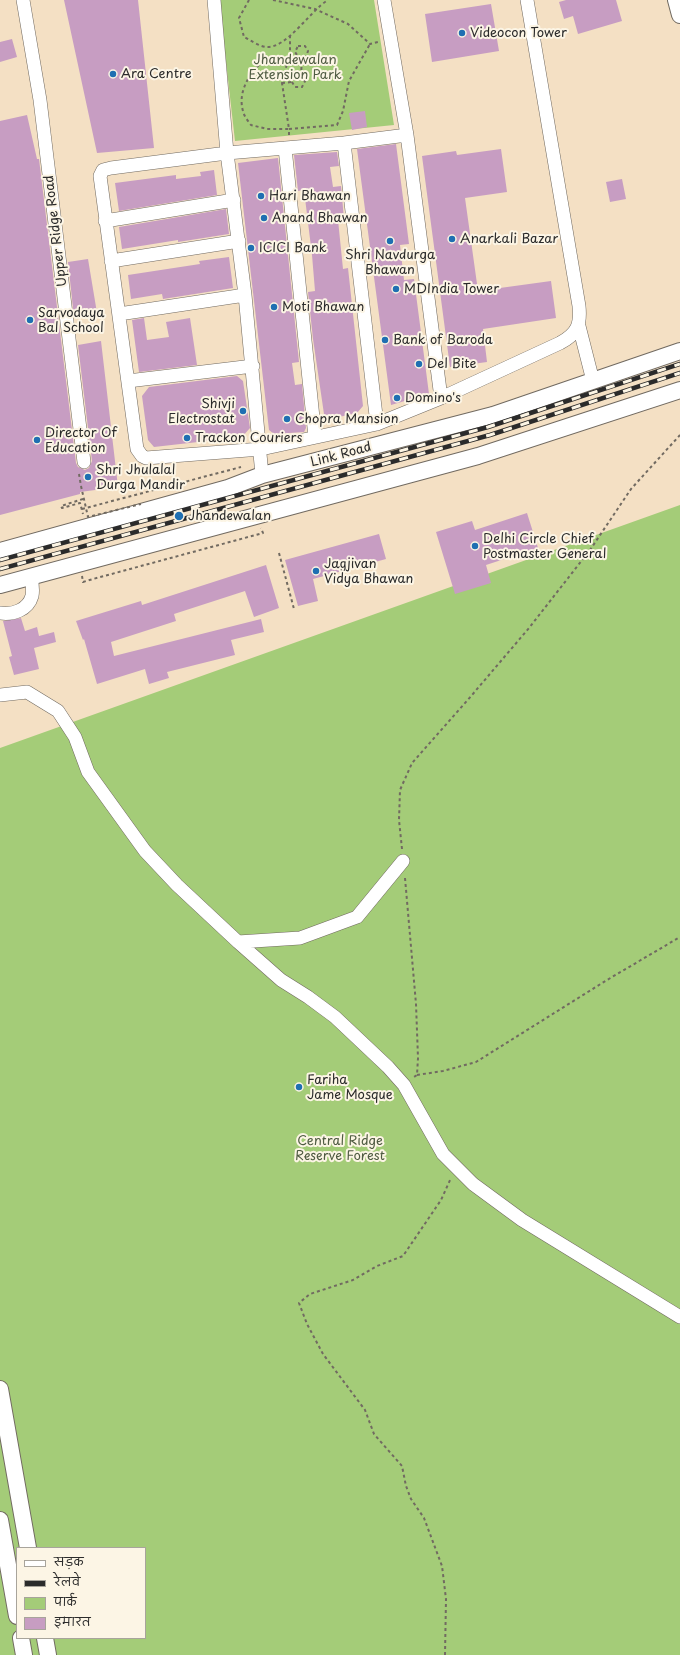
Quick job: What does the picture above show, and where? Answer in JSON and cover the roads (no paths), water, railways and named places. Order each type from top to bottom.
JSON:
[{"type":"main road","points":[[676,0],[680,15]]},
{"type":"main road","name":"Link Road","points":[[0,551],[228,488],[262,476],[493,416],[680,351]]},
{"type":"main road","points":[[0,585],[478,456],[680,390]]},
{"type":"main road","points":[[0,1389],[28,1547]]},
{"type":"main road","points":[[0,1520],[16,1610]]},
{"type":"main road","points":[[21,1639],[24,1655]]},
{"type":"main road","points":[[44,1639],[48,1655]]},
{"type":"street","name":"Upper Ridge Road","points":[[23,0],[40,100],[84,462]]},
{"type":"street","points":[[214,0],[227,153],[234,200],[253,366],[261,449],[262,476]]},
{"type":"street","points":[[384,0],[407,135],[441,398]]},
{"type":"street","points":[[527,0],[579,306],[579,326],[593,381]]},
{"type":"street","points":[[407,135],[344,143],[287,143],[103,170],[100,176],[105,221],[137,449],[142,456],[146,458],[261,449],[377,424],[441,398],[560,343],[570,338],[579,326]]},
{"type":"street","points":[[287,143],[314,437]]},
{"type":"street","points":[[344,143],[377,424]]},
{"type":"street","points":[[105,221],[234,200]]},
{"type":"street","points":[[111,261],[239,241]]},
{"type":"street","points":[[119,314],[245,295]]},
{"type":"street","points":[[128,381],[253,366]]},
{"type":"street","points":[[0,613],[13,613],[22,610],[28,604],[32,596],[31,576]]},
{"type":"street","points":[[0,694],[27,692],[58,711],[75,737],[88,772],[128,830],[177,885],[238,942],[281,980],[308,997],[335,1017],[363,1041],[404,1086],[443,1154],[473,1184],[522,1220],[680,1318]]},
{"type":"street","points":[[238,942],[300,938],[357,917],[403,861]]},
{"type":"railway","points":[[0,560],[488,427],[680,364]]},
{"type":"railway","points":[[0,569],[490,435],[680,373]]},
{"type":"place","name":"Videocon Tower","points":[[462,33]]},
{"type":"place","name":"Ara Centre","points":[[113,74]]},
{"type":"place","name":"Hari Bhawan","points":[[261,196]]},
{"type":"place","name":"Anand Bhawan","points":[[264,218]]},
{"type":"place","name":"Anarkali Bazar","points":[[452,239]]},
{"type":"place","name":"Shri Navdurga Bhawan","points":[[390,241]]},
{"type":"place","name":"ICICI Bank","points":[[251,248]]},
{"type":"place","name":"MDIndia Tower","points":[[396,289]]},
{"type":"place","name":"Moti Bhawan","points":[[274,307]]},
{"type":"place","name":"Sarvodaya Bal School","points":[[30,320]]},
{"type":"place","name":"Bank of Baroda","points":[[385,340]]},
{"type":"place","name":"Del Bite","points":[[419,364]]},
{"type":"place","name":"Domino's","points":[[397,398]]},
{"type":"place","name":"Shivji Electrostat","points":[[243,411]]},
{"type":"place","name":"Chopra Mansion","points":[[287,419]]},
{"type":"place","name":"Trackon Couriers","points":[[187,438]]},
{"type":"place","name":"Director Of Education","points":[[37,440]]},
{"type":"place","name":"Shri Jhulalal Durga Mandir","points":[[88,477]]},
{"type":"place","name":"Jhandewalan","points":[[179,516]]},
{"type":"place","name":"Delhi Circle Chief Postmaster General","points":[[475,546]]},
{"type":"place","name":"Jagjivan Vidya Bhawan","points":[[316,571]]},
{"type":"place","name":"Fariha Jame Mosque","points":[[299,1087]]},
{"type":"park label","name":"Jhandewalan Extension Park","points":[[295,68]]},
{"type":"park label","name":"Central Ridge Reserve Forest","points":[[340,1148]]}]
